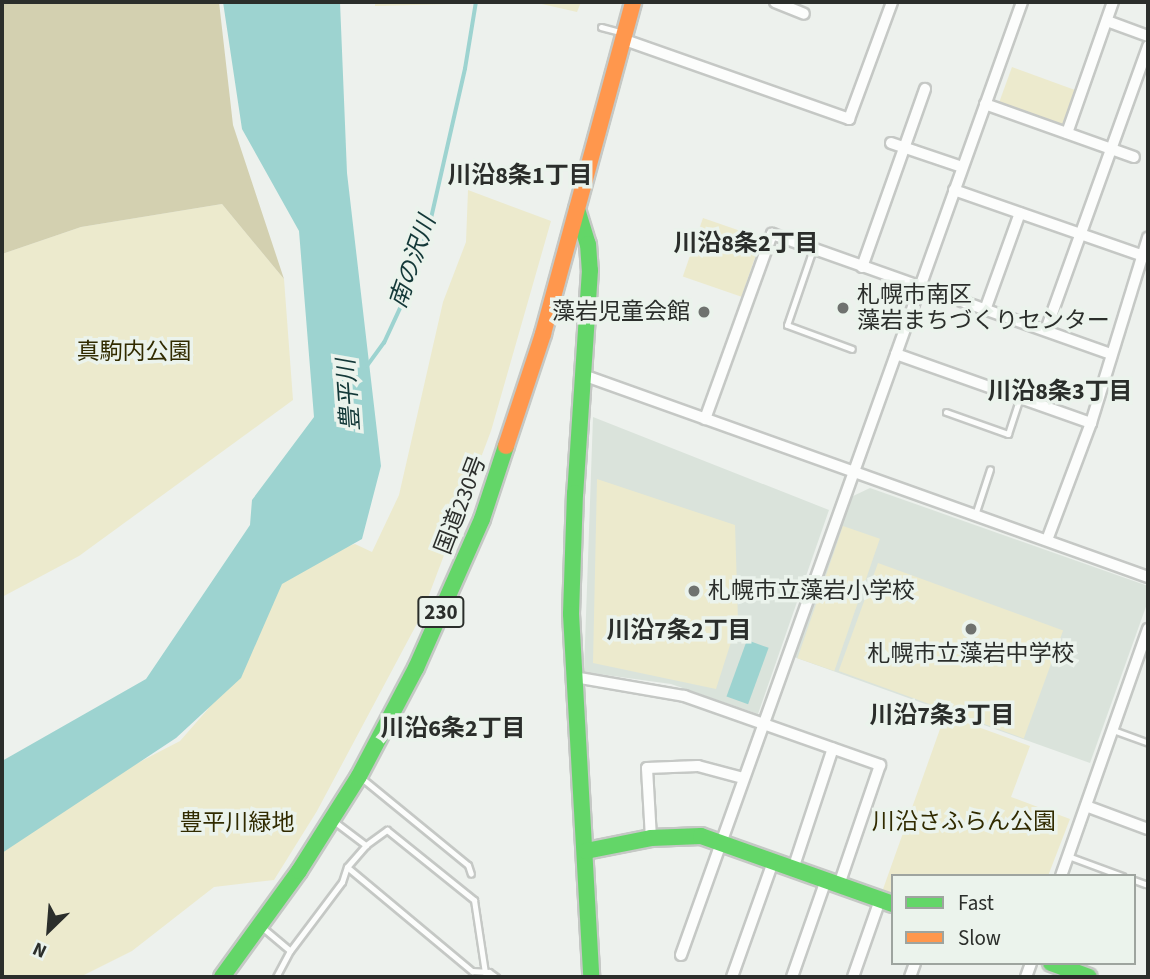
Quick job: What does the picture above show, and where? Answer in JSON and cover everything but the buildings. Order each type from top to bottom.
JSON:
[{"type":"main road","name":"国道230号","points":[[222,977],[260,927],[359,776],[416,668],[482,519],[515,425],[633,2]]},
{"type":"main road","points":[[577,206],[588,244],[590,270],[575,493],[571,614],[591,977]]},
{"type":"main road","points":[[586,851],[651,838],[701,835],[886,902]]},
{"type":"main road","points":[[1056,965],[1089,977]]},
{"type":"street","points":[[775,2],[804,14]]},
{"type":"street","points":[[623,36],[849,119],[892,2]]},
{"type":"street","points":[[681,955],[1022,2]]},
{"type":"street","points":[[1067,133],[1114,2]]},
{"type":"street","points":[[1107,21],[1148,36]]},
{"type":"street","points":[[1046,330],[1148,46]]},
{"type":"street","points":[[862,267],[925,89]]},
{"type":"street","points":[[985,104],[1134,157]]},
{"type":"street","points":[[891,143],[962,167]]},
{"type":"street","points":[[954,190],[1145,257]]},
{"type":"street","points":[[985,310],[1020,213]]},
{"type":"street","points":[[705,419],[772,234],[1111,354]]},
{"type":"street","points":[[1047,540],[1091,423],[1111,354],[1145,257],[1148,238]]},
{"type":"street","points":[[895,354],[1091,423]]},
{"type":"street","points":[[583,375],[1148,576]]},
{"type":"street","points":[[1062,874],[1148,629]]},
{"type":"street","points":[[574,677],[684,696],[880,765],[792,977]]},
{"type":"street","points":[[793,869],[833,748]]},
{"type":"street","points":[[651,838],[647,768],[698,766],[743,778]]},
{"type":"street","points":[[1086,806],[1148,829]]},
{"type":"street","points":[[732,977],[773,862]]},
{"type":"street","points":[[852,977],[886,902]]},
{"type":"lane","points":[[601,27],[623,36]]},
{"type":"lane","points":[[813,249],[787,325],[852,349]]},
{"type":"lane","points":[[946,412],[1008,434],[1020,398]]},
{"type":"lane","points":[[975,515],[990,470]]},
{"type":"lane","points":[[1113,730],[1148,743]]},
{"type":"lane","points":[[359,776],[468,865],[471,874]]},
{"type":"lane","points":[[332,820],[366,845]]},
{"type":"lane","points":[[276,977],[290,951],[342,882],[347,866],[366,845],[387,830],[474,900],[487,972]]},
{"type":"lane","points":[[1068,856],[1117,874]]},
{"type":"lane","points":[[347,866],[472,971],[487,972],[496,977]]},
{"type":"lane","points":[[1136,881],[1145,884]]},
{"type":"lane","points":[[260,927],[290,951]]},
{"type":"shaded area","points":[[2,2],[219,2],[233,125],[284,279],[222,204],[81,227],[2,254]]},
{"type":"shaded area","name":"札幌市立藻岩小学校","points":[[593,417],[829,510],[758,714],[671,684],[584,672]]},
{"type":"shaded area","name":"札幌市立藻岩中学校","points":[[870,488],[1148,586],[1148,601],[1090,763],[794,657],[851,497]]},
{"type":"green space","points":[[375,2],[533,2],[375,6]]},
{"type":"green space","points":[[533,2],[581,2],[577,12]]},
{"type":"green space","points":[[1012,67],[1075,90],[1062,126],[999,103]]},
{"type":"green space","name":"豊平川緑地","points":[[468,190],[551,221],[491,431],[421,616],[317,811],[274,880],[214,887],[132,951],[80,977],[2,977],[2,850],[103,781],[180,741],[208,709],[273,584],[320,554],[355,544],[372,552],[399,495],[443,302],[466,242]]},
{"type":"green space","name":"真駒内公園","points":[[222,204],[284,279],[293,400],[79,556],[2,597],[2,254],[81,227]]},
{"type":"green space","points":[[703,218],[762,238],[741,297],[683,277]]},
{"type":"green space","points":[[597,479],[735,525],[738,620],[716,689],[593,663]]},
{"type":"green space","points":[[843,526],[880,539],[834,671],[797,658]]},
{"type":"green space","points":[[878,563],[1063,630],[1024,738],[839,671]]},
{"type":"green space","name":"川沿さふらん公園","points":[[945,715],[1030,746],[1011,797],[1070,819],[1049,874],[891,874],[891,894],[882,892]]},
{"type":"water","name":"豊平川","points":[[223,2],[340,2],[347,173],[381,466],[362,539],[282,584],[241,678],[176,738],[2,853],[2,761],[146,679],[250,525],[252,500],[314,417],[299,231],[242,129]]},
{"type":"water","points":[[747,640],[769,648],[748,704],[726,696]]},
{"type":"waterway","name":"南の沢川","points":[[367,366],[384,343],[402,304],[430,223],[465,69],[476,2]]},
{"type":"traffic: fast","points":[[577,209],[588,244],[590,270],[575,493],[571,614],[591,977]]},
{"type":"traffic: fast","points":[[222,977],[299,871],[359,776],[416,668],[482,519],[506,446]]},
{"type":"traffic: fast","points":[[586,851],[651,838],[701,836],[891,903]]},
{"type":"traffic: fast","points":[[1056,965],[1089,977]]},
{"type":"traffic: slow","points":[[506,446],[543,334],[633,2]]},
{"type":"place","name":"札幌市南区 藻岩まちづくりセンター","points":[[843,308]]},
{"type":"place","name":"藻岩児童会館","points":[[704,312]]},
{"type":"place","name":"札幌市立藻岩小学校","points":[[694,591]]},
{"type":"place","name":"札幌市立藻岩中学校","points":[[971,629]]},
{"type":"district","name":"川沿8条1丁目","points":[[520,176]]},
{"type":"district","name":"川沿8条2丁目","points":[[746,244]]},
{"type":"district","name":"川沿8条3丁目","points":[[1060,392]]},
{"type":"district","name":"川沿7条2丁目","points":[[679,631]]},
{"type":"district","name":"川沿7条3丁目","points":[[942,716]]},
{"type":"district","name":"川沿6条2丁目","points":[[453,729]]}]
